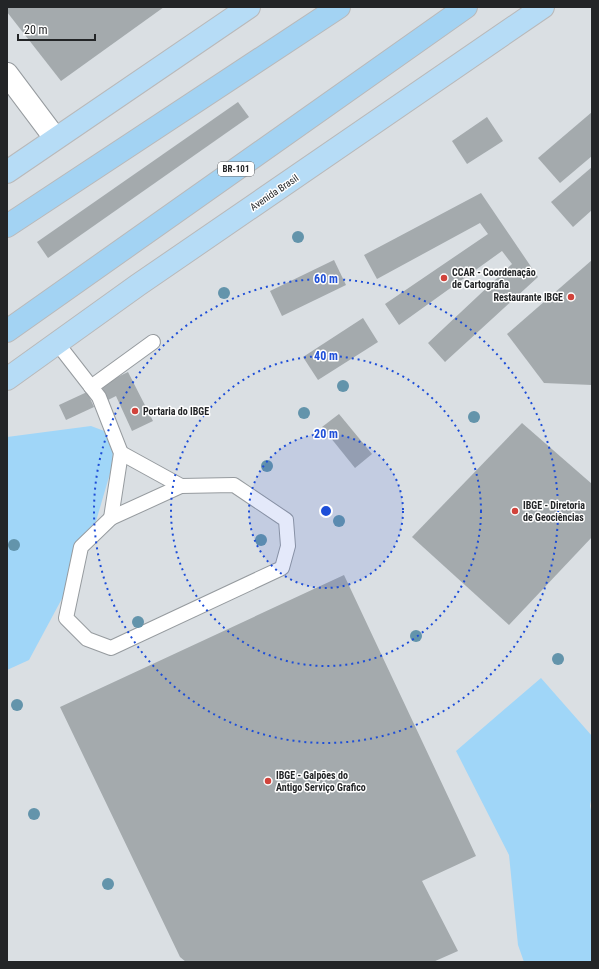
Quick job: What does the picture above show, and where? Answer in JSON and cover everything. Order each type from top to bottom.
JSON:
[{"type":"highway","points":[[7,172],[249,7]]},
{"type":"highway","points":[[7,226],[339,7]]},
{"type":"highway","name":"BR-101","points":[[7,331],[466,7]]},
{"type":"highway","name":"Avenida Brasil","points":[[7,379],[138,285],[543,7]]},
{"type":"street","points":[[7,74],[55,138]]},
{"type":"lane","points":[[91,387],[153,342]]},
{"type":"lane","points":[[57,343],[99,397],[121,453],[110,518]]},
{"type":"lane","points":[[121,453],[181,486]]},
{"type":"lane","points":[[234,485],[286,520],[288,546],[282,568],[111,648],[87,638],[66,618],[81,547],[110,518],[181,486],[234,485]]},
{"type":"shaded area","points":[[91,426],[115,435],[111,470],[87,552],[29,660],[7,670],[7,437]]},
{"type":"shaded area","points":[[541,678],[592,736],[592,795],[590,806],[592,814],[592,962],[524,962],[518,945],[509,855],[456,751]]},
{"type":"building","points":[[7,7],[164,7],[61,81],[7,12]]},
{"type":"building","points":[[238,102],[249,117],[48,258],[37,242]]},
{"type":"building","points":[[592,112],[592,156],[560,183],[538,158]]},
{"type":"building","points":[[487,117],[503,141],[467,164],[452,141]]},
{"type":"building","points":[[592,167],[592,210],[573,227],[551,202]]},
{"type":"building","name":"CCAR - Coordenação de Cartografia","points":[[481,193],[538,277],[445,362],[428,343],[512,264],[502,251],[399,325],[385,304],[488,234],[480,223],[377,279],[364,255]]},
{"type":"building","points":[[334,260],[346,285],[282,316],[270,291]]},
{"type":"building","name":"Restaurante IBGE","points":[[592,260],[592,385],[544,383],[507,334]]},
{"type":"building","points":[[363,318],[378,342],[318,380],[303,357]]},
{"type":"building","name":"Portaria do IBGE","points":[[128,372],[153,421],[132,431],[116,396],[108,400],[101,385]]},
{"type":"building","points":[[87,392],[94,407],[66,420],[59,405]]},
{"type":"building","points":[[339,414],[372,454],[355,468],[322,427]]},
{"type":"building","name":"IBGE - Diretoria de Geociências","points":[[522,423],[592,484],[592,537],[509,625],[412,537]]},
{"type":"building","name":"IBGE - Galpões do Antigo Serviço Grafico","points":[[344,575],[476,856],[422,881],[458,951],[433,962],[186,962],[180,957],[60,707]]},
{"type":"place","name":"CCAR - Coordenação de Cartografia","points":[[444,278]]},
{"type":"place","name":"Restaurante IBGE","points":[[571,297]]},
{"type":"place","name":"Portaria do IBGE","points":[[135,411]]},
{"type":"place","name":"IBGE - Diretoria de Geociências","points":[[515,511]]},
{"type":"place","name":"IBGE - Galpões do Antigo Serviço Grafico","points":[[268,781]]}]
